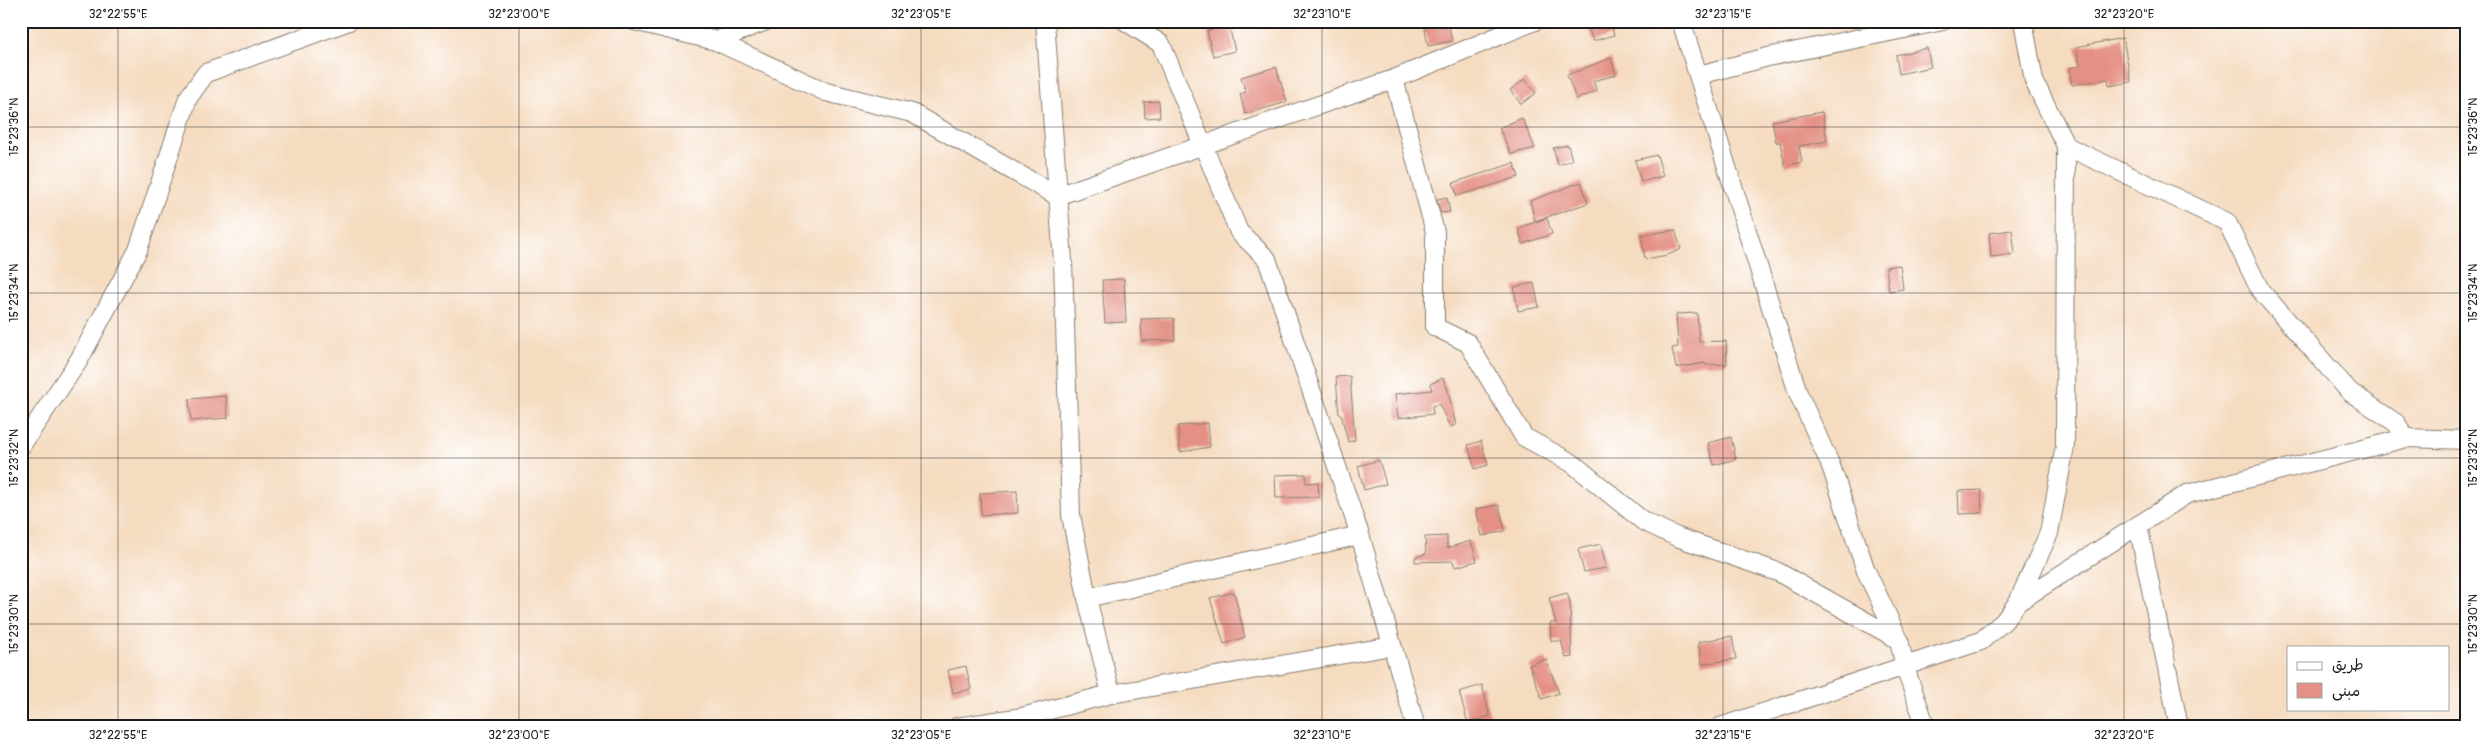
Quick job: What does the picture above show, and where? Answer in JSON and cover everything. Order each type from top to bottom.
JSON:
[{"type":"street","points":[[21,446],[80,360],[138,250],[188,98],[206,73],[349,21]]},
{"type":"street","points":[[634,21],[716,41],[826,92],[912,113],[1057,196],[1394,79],[1535,21]]},
{"type":"street","points":[[716,41],[766,21]]},
{"type":"street","points":[[1046,21],[1057,196],[1064,261],[1071,515],[1087,598],[1112,694]]},
{"type":"street","points":[[1125,21],[1161,44],[1238,232],[1267,259],[1360,535],[1416,727]]},
{"type":"street","points":[[1681,21],[1798,393],[1830,466],[1866,570],[1899,640],[1905,668],[1926,727]]},
{"type":"street","points":[[1699,75],[1768,58],[1943,21]]},
{"type":"street","points":[[1720,727],[1905,668],[1981,641],[2004,622],[2018,602],[2049,533],[2064,446],[2066,146],[2034,81],[2023,21]]},
{"type":"street","points":[[1394,79],[1435,232],[1435,327],[1468,343],[1524,436],[1572,463],[1643,521],[1677,537],[1778,572],[1899,640]]},
{"type":"street","points":[[2066,146],[2228,222],[2260,290],[2350,392],[2396,423],[2406,438]]},
{"type":"street","points":[[2018,602],[2187,494],[2406,438],[2466,440]]},
{"type":"street","points":[[2138,525],[2179,727]]},
{"type":"street","points":[[1087,598],[1360,535]]},
{"type":"street","points":[[957,727],[1022,717],[1112,694],[1392,646]]},
{"type":"building","points":[[1448,21],[1452,41],[1428,46],[1424,24]]},
{"type":"building","points":[[1586,21],[1610,21],[1614,35],[1593,41]]},
{"type":"building","points":[[1229,26],[1235,51],[1213,56],[1207,31]]},
{"type":"building","points":[[2123,38],[2131,82],[2109,86],[2108,79],[2072,85],[2069,68],[2080,66],[2076,47]]},
{"type":"building","points":[[1927,48],[1931,67],[1899,74],[1896,55]]},
{"type":"building","points":[[1611,58],[1616,75],[1593,81],[1597,91],[1576,99],[1567,75]]},
{"type":"building","points":[[1276,67],[1287,102],[1245,114],[1240,94],[1246,92],[1241,77]]},
{"type":"building","points":[[1525,79],[1536,93],[1521,104],[1510,90]]},
{"type":"building","points":[[1159,101],[1160,117],[1145,118],[1144,102]]},
{"type":"building","points":[[1822,112],[1827,141],[1799,146],[1802,162],[1785,166],[1780,142],[1776,142],[1772,121]]},
{"type":"building","points":[[1522,118],[1535,148],[1511,154],[1499,128]]},
{"type":"building","points":[[1568,145],[1572,160],[1558,165],[1553,148]]},
{"type":"building","points":[[1657,155],[1663,176],[1641,182],[1635,160]]},
{"type":"building","points":[[1514,163],[1519,177],[1457,196],[1453,183]]},
{"type":"building","points":[[1581,182],[1588,203],[1535,221],[1530,201]]},
{"type":"building","points":[[1447,197],[1450,212],[1441,213],[1437,199]]},
{"type":"building","points":[[1547,218],[1552,234],[1523,244],[1518,228]]},
{"type":"building","points":[[1675,230],[1681,249],[1668,255],[1645,259],[1641,235]]},
{"type":"building","points":[[2012,230],[2015,254],[1991,257],[1989,233]]},
{"type":"building","points":[[1900,265],[1903,289],[1889,291],[1886,267]]},
{"type":"building","points":[[1124,279],[1126,322],[1105,323],[1102,280]]},
{"type":"building","points":[[1534,283],[1539,307],[1518,311],[1514,287]]},
{"type":"building","points":[[1697,313],[1699,342],[1726,341],[1727,364],[1705,365],[1705,363],[1676,368],[1672,348],[1678,347],[1676,314]]},
{"type":"building","points":[[1174,318],[1175,340],[1142,341],[1141,319]]},
{"type":"building","points":[[1350,376],[1355,440],[1348,442],[1341,414],[1339,414],[1336,377]]},
{"type":"building","points":[[1443,378],[1456,425],[1450,427],[1439,404],[1432,406],[1433,414],[1398,418],[1395,394],[1432,390],[1430,384]]},
{"type":"building","points":[[226,396],[228,418],[191,421],[189,399]]},
{"type":"building","points":[[1208,423],[1210,447],[1180,452],[1178,426]]},
{"type":"building","points":[[1731,437],[1736,459],[1714,465],[1708,443]]},
{"type":"building","points":[[1481,441],[1488,465],[1475,469],[1468,445]]},
{"type":"building","points":[[1379,460],[1386,484],[1364,490],[1358,466]]},
{"type":"building","points":[[1306,474],[1306,483],[1318,482],[1319,497],[1276,498],[1275,475]]},
{"type":"building","points":[[1981,490],[1982,513],[1959,514],[1958,491]]},
{"type":"building","points":[[1017,491],[1018,513],[981,515],[980,493]]},
{"type":"building","points":[[1499,505],[1505,531],[1482,536],[1476,509]]},
{"type":"building","points":[[1447,536],[1447,548],[1471,541],[1477,561],[1455,567],[1453,561],[1415,562],[1415,557],[1426,554],[1425,537]]},
{"type":"building","points":[[1601,544],[1606,568],[1584,572],[1578,549]]},
{"type":"building","points":[[1234,592],[1245,637],[1224,644],[1210,598]]},
{"type":"building","points":[[1567,593],[1570,602],[1572,657],[1566,658],[1561,641],[1551,641],[1550,623],[1556,623],[1549,598]]},
{"type":"building","points":[[1732,636],[1736,659],[1702,664],[1698,642]]},
{"type":"building","points":[[1546,659],[1559,693],[1542,699],[1529,665]]},
{"type":"building","points":[[966,666],[971,689],[953,693],[948,670]]},
{"type":"building","points":[[1482,685],[1490,716],[1468,723],[1459,692]]}]
